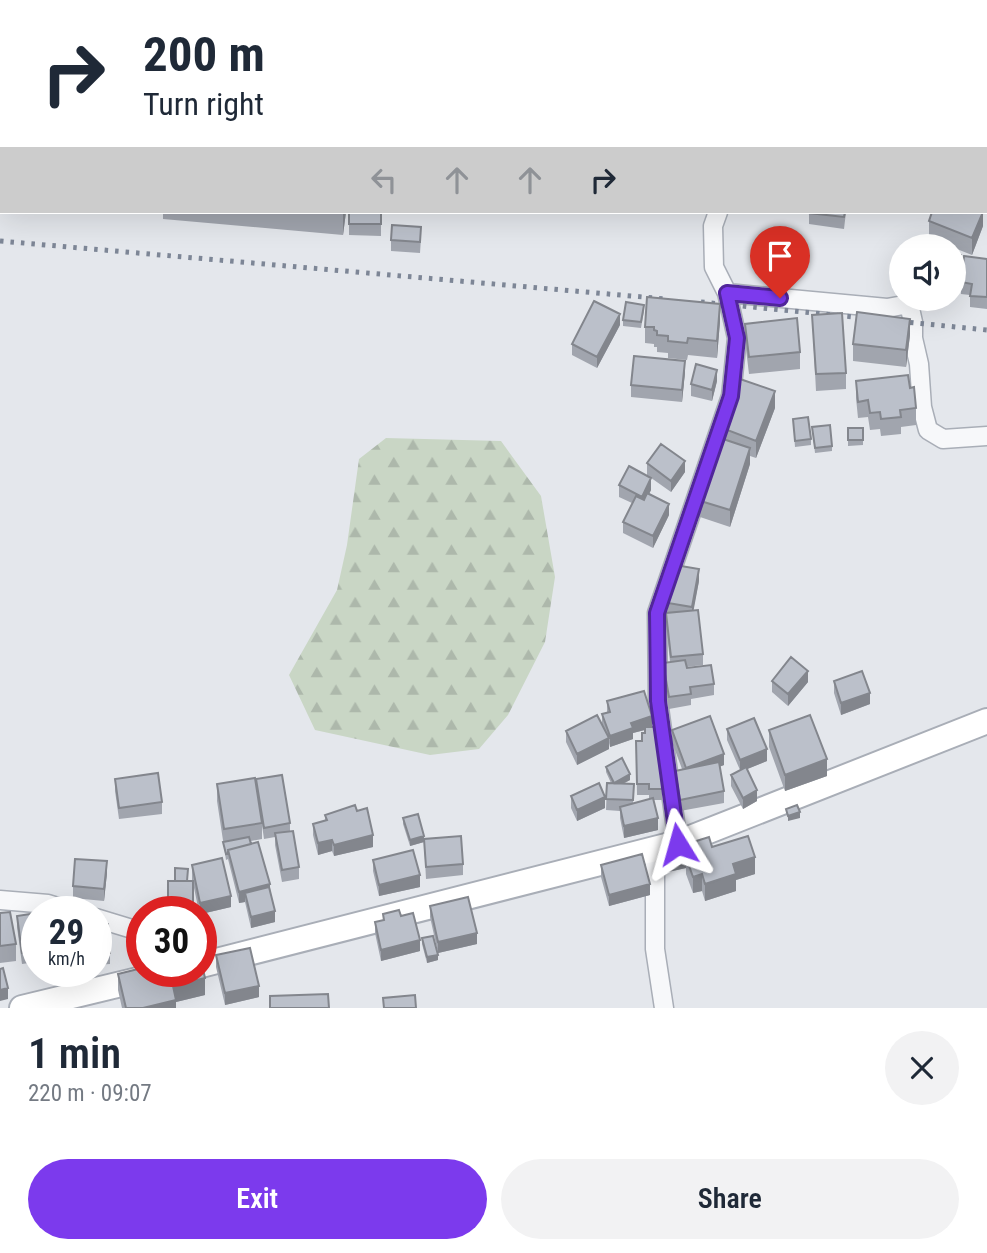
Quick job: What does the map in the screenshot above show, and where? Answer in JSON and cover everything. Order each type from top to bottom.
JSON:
[{"type":"street","points":[[664,1008],[655,949],[666,846],[658,701],[657,613],[731,396],[737,338],[727,293],[714,267],[713,226],[717,214]]},
{"type":"street","points":[[727,293],[889,308]]},
{"type":"street","points":[[912,311],[922,407],[928,430],[943,439],[987,436]]},
{"type":"street","points":[[217,960],[666,846],[987,721]]},
{"type":"street","points":[[0,900],[21,902]]},
{"type":"street","points":[[22,1008],[126,983]]},
{"type":"green space","points":[[386,438],[501,441],[541,496],[555,577],[545,642],[508,715],[479,749],[430,755],[315,730],[289,675],[337,590],[347,545],[359,459]]},
{"type":"building","points":[[349,214],[381,214],[381,224],[349,224]]},
{"type":"building","points":[[818,214],[845,214],[844,217]]},
{"type":"building","points":[[931,214],[982,214],[972,238],[929,221]]},
{"type":"building","points":[[392,225],[421,227],[420,242],[391,240]]},
{"type":"building","points":[[966,256],[987,259],[987,297],[970,296],[972,284],[966,283]]},
{"type":"building","points":[[647,297],[720,304],[717,341],[688,338],[687,343],[668,341],[668,336],[657,335],[654,327],[645,327]]},
{"type":"building","points":[[594,301],[620,314],[597,357],[572,344]]},
{"type":"building","points":[[626,302],[644,305],[641,322],[623,320]]},
{"type":"building","points":[[857,312],[910,319],[906,350],[853,344]]},
{"type":"building","points":[[842,313],[846,373],[816,374],[812,315]]},
{"type":"building","points":[[797,318],[800,352],[749,357],[745,324]]},
{"type":"building","points":[[634,356],[685,361],[682,390],[631,385]]},
{"type":"building","points":[[696,364],[717,370],[712,390],[691,384]]},
{"type":"building","points":[[908,375],[910,388],[914,387],[916,408],[900,410],[901,417],[881,419],[880,412],[870,413],[868,400],[858,402],[856,381]]},
{"type":"building","points":[[740,379],[775,391],[756,441],[722,428]]},
{"type":"building","points":[[808,417],[811,439],[795,441],[793,419]]},
{"type":"building","points":[[830,425],[832,446],[815,448],[812,427]]},
{"type":"building","points":[[848,428],[863,428],[863,440],[848,440]]},
{"type":"building","points":[[714,436],[750,448],[730,510],[694,499]]},
{"type":"building","points":[[661,444],[685,461],[671,481],[647,463]]},
{"type":"building","points":[[629,466],[651,478],[642,497],[619,485]]},
{"type":"building","points":[[647,493],[669,504],[653,536],[623,522],[636,496],[644,500]]},
{"type":"building","points":[[675,565],[699,569],[692,607],[668,603]]},
{"type":"building","points":[[698,610],[703,654],[671,657],[666,613]]},
{"type":"building","points":[[791,657],[808,671],[788,694],[772,681]]},
{"type":"building","points":[[685,660],[687,668],[711,665],[714,684],[690,687],[691,694],[669,697],[663,663]]},
{"type":"building","points":[[862,671],[870,693],[841,703],[834,681]]},
{"type":"building","points":[[644,691],[652,716],[631,723],[633,728],[610,736],[602,714],[610,712],[607,701]]},
{"type":"building","points":[[597,715],[609,738],[577,754],[566,731]]},
{"type":"building","points":[[810,715],[827,759],[785,775],[769,730]]},
{"type":"building","points":[[710,716],[724,754],[686,768],[672,730]]},
{"type":"building","points":[[754,718],[767,749],[740,760],[727,729]]},
{"type":"building","points":[[645,727],[657,727],[657,733],[661,733],[662,789],[649,789],[649,784],[637,784],[636,741],[642,741]]},
{"type":"building","points":[[622,758],[630,774],[614,783],[606,767]]},
{"type":"building","points":[[719,762],[724,791],[680,800],[675,771]]},
{"type":"building","points":[[746,767],[757,790],[743,798],[731,775]]},
{"type":"building","points":[[158,773],[162,802],[119,808],[115,779]]},
{"type":"building","points":[[282,775],[290,823],[264,828],[256,779]]},
{"type":"building","points":[[255,778],[262,823],[224,829],[217,784]]},
{"type":"building","points":[[599,783],[605,797],[577,810],[571,796]]},
{"type":"building","points":[[607,783],[634,784],[633,800],[606,799]]},
{"type":"building","points":[[653,798],[658,818],[624,826],[620,807]]},
{"type":"building","points":[[355,805],[357,811],[367,808],[373,835],[334,845],[332,840],[318,843],[313,824],[327,820],[325,815]]},
{"type":"building","points":[[797,805],[800,812],[788,816],[786,809]]},
{"type":"building","points":[[418,814],[424,836],[410,840],[403,818]]},
{"type":"building","points":[[293,831],[299,867],[282,870],[275,833]]},
{"type":"building","points":[[461,836],[463,864],[426,867],[424,839]]},
{"type":"building","points":[[748,836],[755,857],[733,864],[736,874],[705,884],[702,874],[693,877],[686,857],[694,855],[690,843],[709,837],[712,847]]},
{"type":"building","points":[[249,837],[251,844],[228,850],[226,854],[223,842]]},
{"type":"building","points":[[258,842],[270,884],[239,892],[228,850]]},
{"type":"building","points":[[685,845],[688,857],[686,862],[668,867],[664,850]]},
{"type":"building","points":[[413,850],[420,875],[379,885],[373,860]]},
{"type":"building","points":[[642,854],[650,884],[609,895],[601,865]]},
{"type":"building","points":[[222,858],[231,896],[217,899],[217,896],[199,896],[192,865]]},
{"type":"building","points":[[75,859],[107,861],[104,889],[73,886]]},
{"type":"building","points":[[175,868],[188,869],[187,881],[175,881]]},
{"type":"building","points":[[168,881],[193,881],[193,896],[168,896]]},
{"type":"building","points":[[269,887],[275,911],[251,917],[245,893]]},
{"type":"building","points":[[468,897],[477,933],[438,942],[430,906]]},
{"type":"building","points":[[399,910],[401,916],[413,913],[420,940],[381,950],[375,922],[384,920],[383,914]]},
{"type":"building","points":[[10,912],[16,944],[0,946],[0,913]]},
{"type":"building","points":[[21,915],[21,946],[17,916]]},
{"type":"building","points":[[433,936],[438,955],[427,957],[422,938]]},
{"type":"building","points":[[250,948],[259,986],[225,993],[217,955]]},
{"type":"building","points":[[3,968],[8,988],[0,990],[0,969]]},
{"type":"building","points":[[126,972],[126,987],[173,987],[176,1000],[143,1008],[126,1008],[118,974]]},
{"type":"building","points":[[328,994],[329,1008],[270,1008],[270,996]]},
{"type":"building","points":[[415,995],[416,1008],[384,1008],[383,998]]},
{"type":"railway","points":[[0,241],[666,299]]},
{"type":"railway","points":[[701,302],[987,330]]},
{"type":"route","points":[[678,844],[658,701],[657,613],[731,396],[737,338],[727,293],[780,298]]}]
